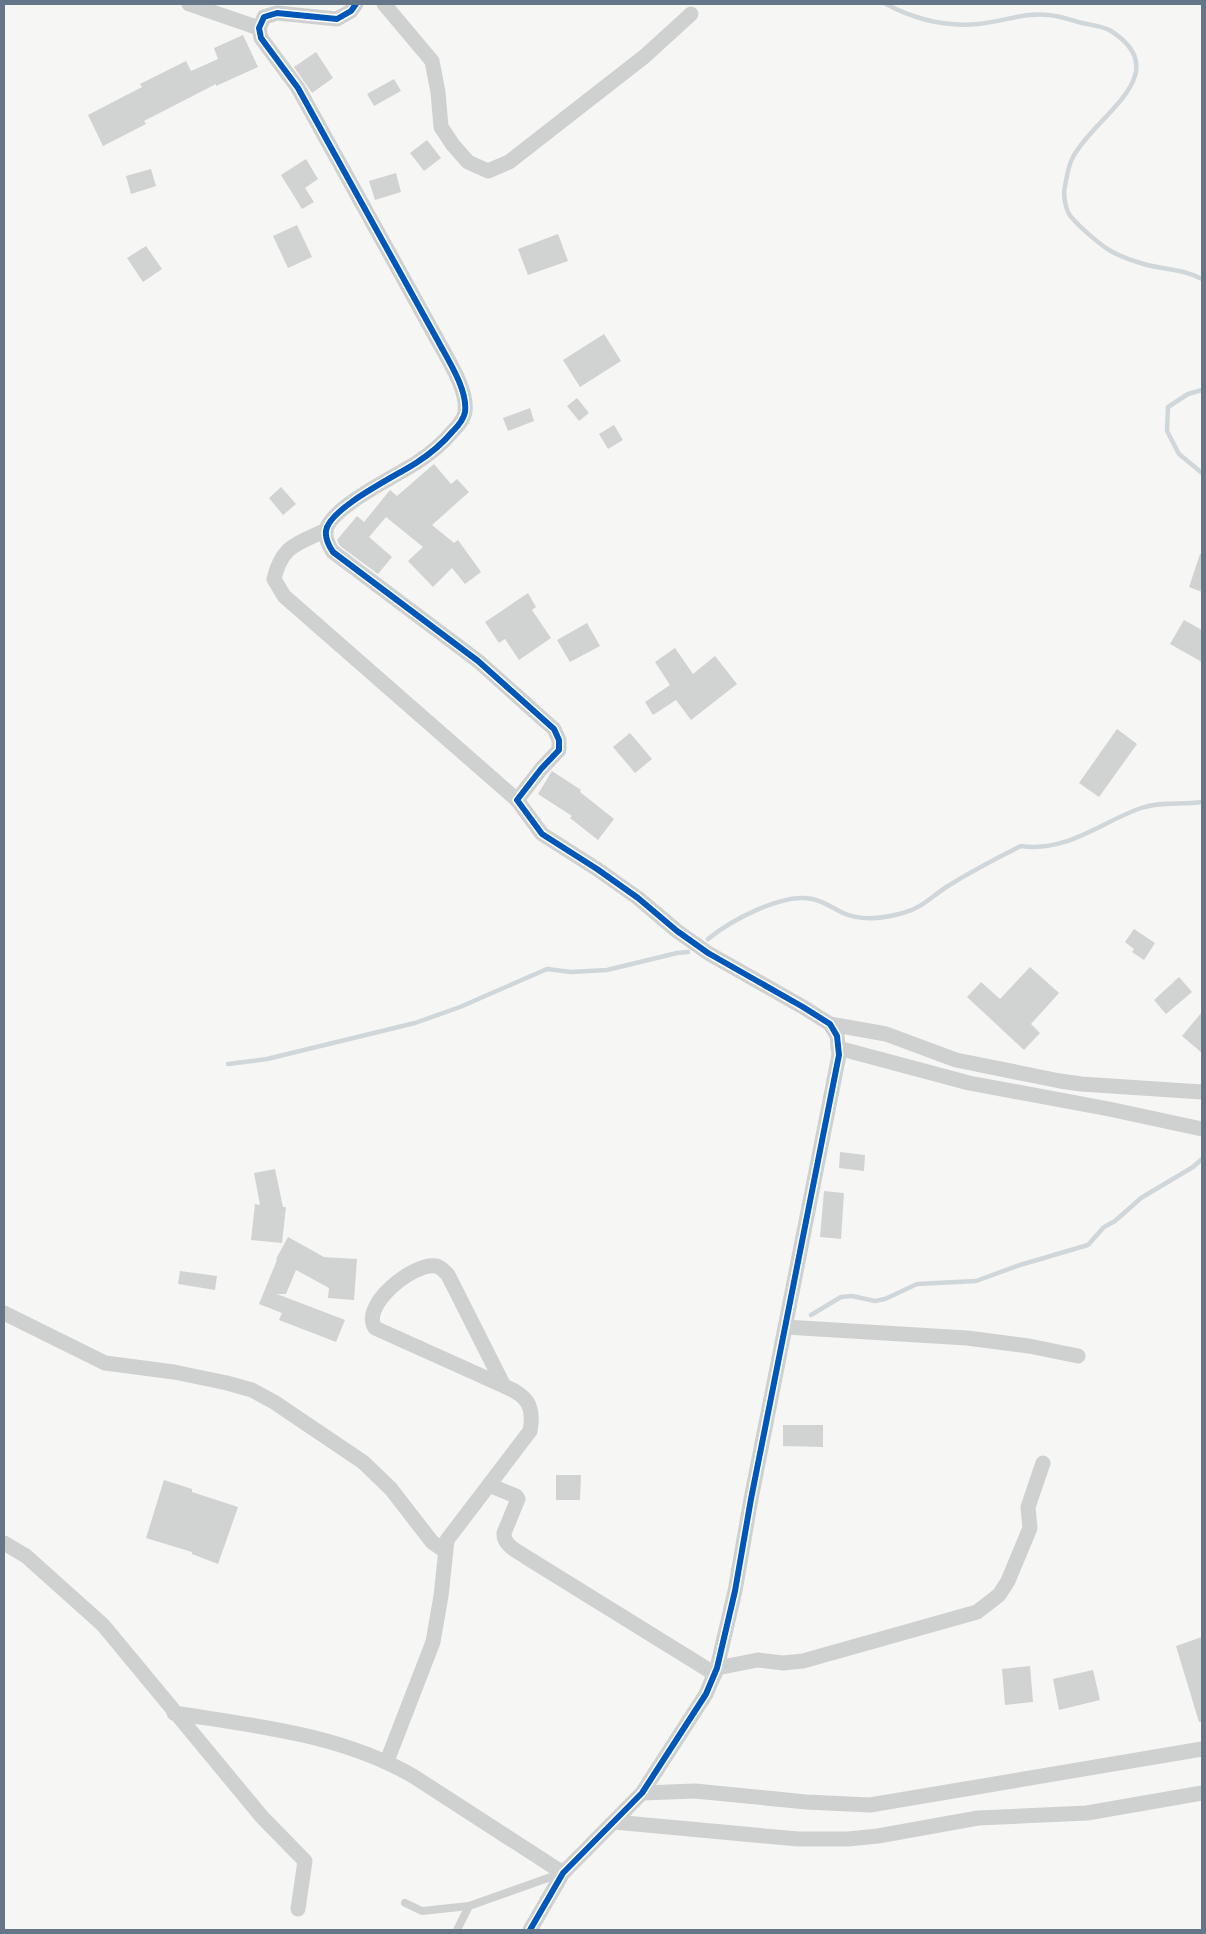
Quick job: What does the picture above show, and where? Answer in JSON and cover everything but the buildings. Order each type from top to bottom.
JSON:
[{"type":"street","points":[[189,4],[259,28]]},
{"type":"street","points":[[356,4],[351,11],[337,19],[277,13],[264,17],[259,28],[262,38],[298,88],[459,381],[464,398],[465,412],[458,425],[444,442],[416,463],[357,498],[332,519],[326,530],[326,540],[333,552],[478,661],[554,729],[559,740],[559,750],[541,769],[517,800]]},
{"type":"street","points":[[384,4],[432,61],[438,92],[441,126],[453,145],[468,162],[488,171],[509,162],[517,156],[645,56],[691,14]]},
{"type":"street","points":[[326,530],[292,546],[278,562],[274,579],[284,596],[517,800],[542,834],[617,883],[708,953],[830,1024],[886,1034],[945,1057],[1081,1084],[1202,1092]]},
{"type":"street","points":[[530,1930],[563,1873],[642,1793],[706,1694],[716,1671],[735,1591],[751,1499],[839,1055],[838,1036],[830,1024]]},
{"type":"street","points":[[838,1048],[969,1083],[1109,1108],[1202,1129]]},
{"type":"street","points":[[388,1761],[433,1642],[441,1596],[447,1540],[530,1431],[532,1421],[531,1410],[526,1399],[516,1391],[504,1386],[375,1328],[371,1315],[387,1290],[398,1280],[428,1266],[436,1266],[442,1269],[448,1275],[504,1386]]},
{"type":"street","points":[[4,1313],[105,1363],[174,1372],[252,1390],[274,1402],[363,1462],[391,1488],[432,1542],[445,1551]]},
{"type":"street","points":[[785,1327],[968,1338],[1029,1346],[1078,1356]]},
{"type":"street","points":[[489,1485],[516,1496],[518,1499],[504,1533],[503,1537],[506,1543],[526,1557],[716,1671],[758,1660],[783,1663],[803,1661],[977,1612],[999,1595],[1008,1581],[1030,1528],[1028,1507],[1043,1463]]},
{"type":"street","points":[[4,1543],[26,1556],[103,1625],[262,1817],[305,1861],[298,1909]]},
{"type":"street","points":[[174,1713],[293,1732],[388,1761],[563,1873]]},
{"type":"street","points":[[642,1793],[696,1791],[806,1802],[870,1805],[897,1802],[1202,1749]]},
{"type":"street","points":[[614,1822],[798,1839],[848,1839],[878,1836],[978,1818],[1087,1813],[1202,1793]]},
{"type":"lane","points":[[405,1903],[422,1911],[469,1906],[563,1873]]},
{"type":"lane","points":[[457,1930],[469,1906]]},
{"type":"waterway","points":[[886,4],[919,18],[942,23],[978,24],[1040,14],[1061,17],[1111,31],[1129,47],[1136,63],[1134,79],[1125,95],[1083,142],[1073,157],[1064,189],[1064,198],[1068,211],[1085,231],[1113,252],[1140,263],[1181,271],[1202,279]]},
{"type":"waterway","points":[[1202,390],[1188,394],[1168,407],[1167,431],[1179,454],[1202,473]]},
{"type":"waterway","points":[[708,939],[729,924],[757,910],[772,904],[800,898],[816,900],[850,916],[865,918],[903,913],[916,908],[957,880],[1021,846],[1037,847],[1068,841],[1148,806],[1202,802]]},
{"type":"waterway","points":[[228,1064],[267,1059],[415,1023],[460,1007],[547,969],[571,972],[607,970],[688,952]]},
{"type":"waterway","points":[[811,1315],[841,1297],[852,1296],[875,1301],[885,1299],[917,1284],[976,1281],[1020,1265],[1088,1245],[1104,1227],[1115,1221],[1141,1198],[1193,1167],[1202,1159]]},
{"type":"cycle path","points":[[356,4],[351,11],[337,19],[277,13],[264,17],[259,28],[261,38],[298,88],[447,357],[463,394],[465,412],[457,427],[431,452],[365,493],[339,512],[330,522],[326,531],[329,545],[333,552],[478,661],[554,729],[559,740],[559,750],[541,769],[517,800],[542,834],[638,898],[677,931],[708,953],[830,1024],[837,1036],[839,1055],[751,1499],[735,1591],[717,1668],[706,1694],[642,1793],[563,1873],[530,1930]]}]
